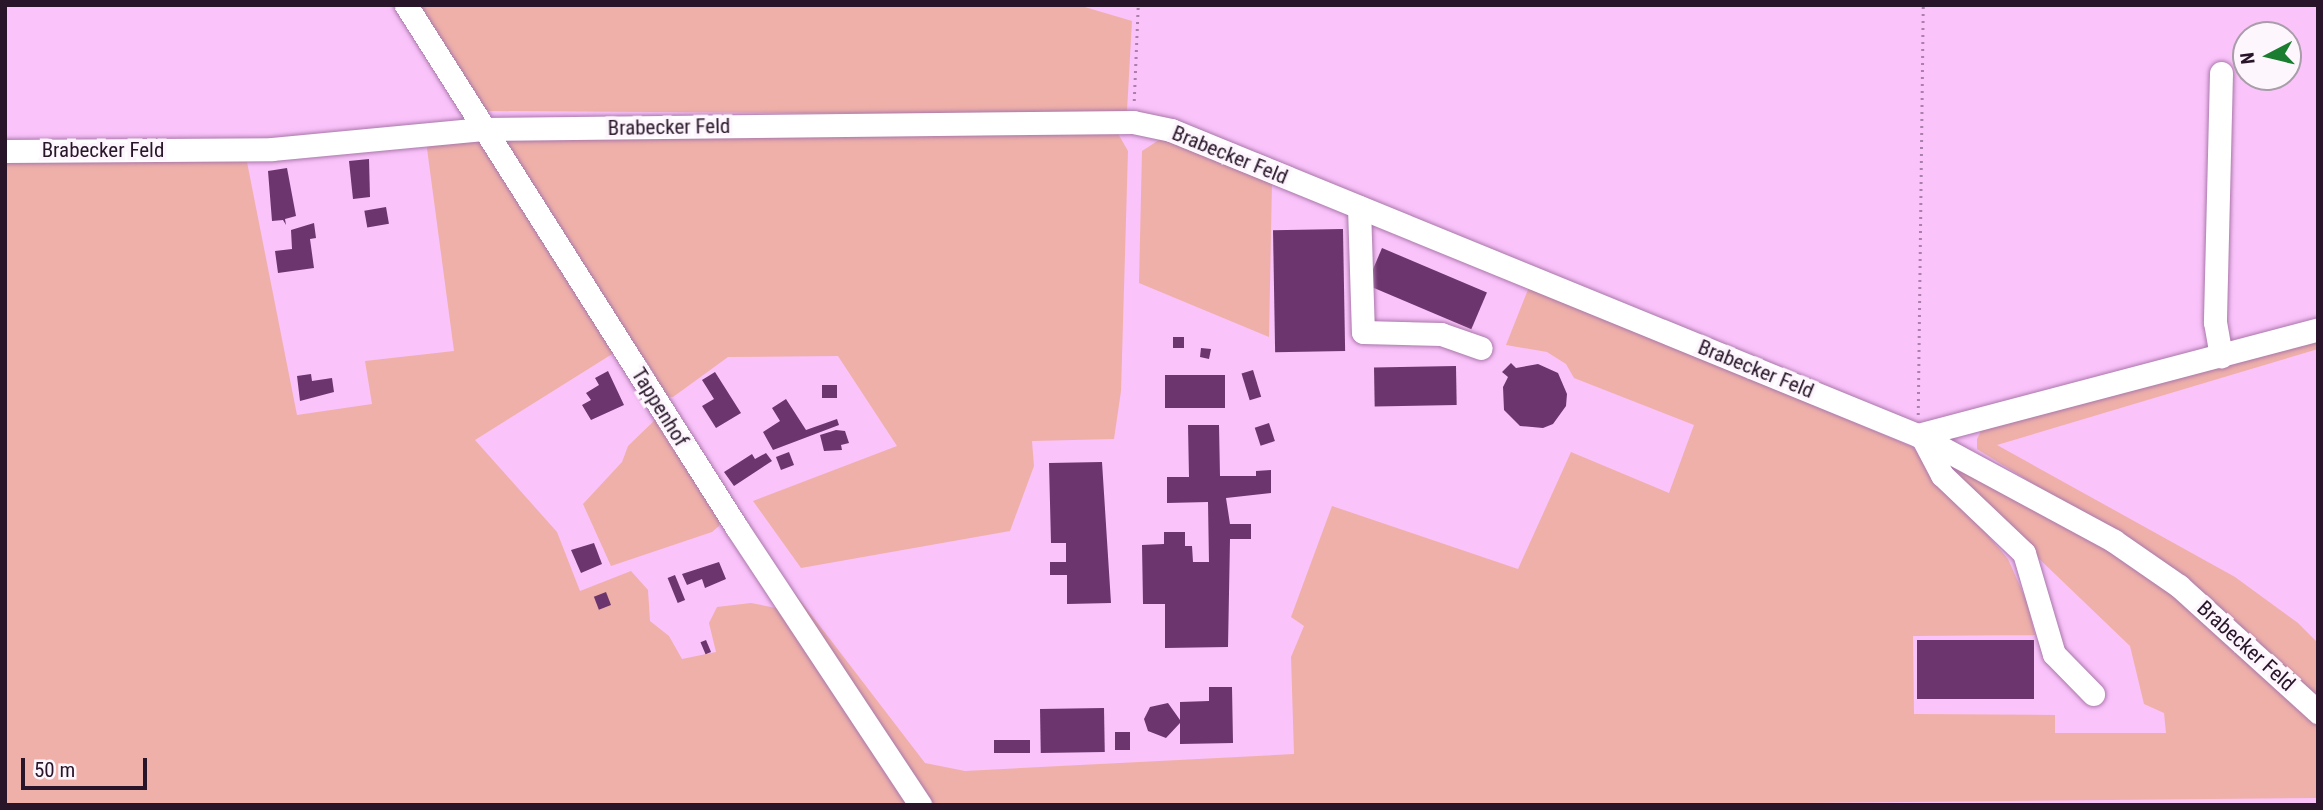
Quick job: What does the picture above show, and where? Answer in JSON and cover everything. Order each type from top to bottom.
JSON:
[{"type":"street","name":"Tappenhof","points":[[406,5],[737,528],[915,798]]},
{"type":"street","points":[[2221,73],[2215,322],[2221,356]]},
{"type":"street","name":"Brabecker Feld","points":[[5,151],[272,149],[483,129],[1133,122],[1171,130],[1920,436],[2049,502],[2179,586],[2318,712]]},
{"type":"street","points":[[1359,206],[1363,332],[1441,334],[1481,348]]},
{"type":"street","points":[[2093,694],[2054,654],[2024,553],[1942,475],[1920,436],[2318,329]]},
{"type":"path","points":[[1133,122],[1138,5]]},
{"type":"path","points":[[1920,436],[1923,5]]},
{"type":"shaded area","points":[[417,5],[1078,5],[1132,21],[1127,111],[1118,115],[482,110]]},
{"type":"shaded area","points":[[1116,130],[1128,151],[1121,391],[1114,439],[1032,441],[1034,466],[1010,531],[801,568],[753,501],[897,446],[838,356],[728,357],[673,397],[662,396],[503,141],[506,137]]},
{"type":"shaded area","points":[[471,138],[488,148],[617,351],[475,440],[557,532],[580,591],[631,571],[648,590],[650,621],[669,636],[682,659],[716,652],[709,623],[717,607],[751,603],[776,608],[790,587],[925,763],[965,771],[1294,754],[1291,657],[1304,626],[1291,617],[1332,506],[1518,569],[1571,452],[1669,493],[1694,425],[1574,378],[1566,364],[1547,352],[1506,345],[1529,287],[1913,447],[2008,559],[2027,602],[2035,635],[1913,636],[1914,714],[2055,715],[2055,733],[2166,733],[2164,713],[2144,704],[2130,646],[1960,483],[1949,462],[2141,568],[2292,699],[2318,723],[2318,798],[1605,805],[5,805],[5,161],[247,162],[297,415],[372,404],[365,361],[454,351],[426,141]]},
{"type":"shaded area","points":[[1162,138],[1272,182],[1269,337],[1139,283],[1142,151]]},
{"type":"shaded area","points":[[2318,336],[2318,349],[1997,445],[2235,577],[2298,623],[2318,643],[2318,704],[2053,496],[1977,449],[1977,439],[1981,431]]},
{"type":"shaded area","points":[[659,416],[721,514],[719,526],[712,532],[611,566],[583,504],[622,462],[628,446]]},
{"type":"building","points":[[369,159],[370,197],[353,199],[349,161]]},
{"type":"building","points":[[287,168],[296,216],[285,219],[286,225],[283,220],[272,221],[268,171]]},
{"type":"building","points":[[386,207],[389,224],[367,228],[364,211]]},
{"type":"building","points":[[314,223],[316,238],[310,239],[314,268],[278,273],[275,251],[292,249],[291,230]]},
{"type":"building","points":[[1343,229],[1345,351],[1275,352],[1273,230]]},
{"type":"building","points":[[1382,248],[1487,293],[1471,329],[1366,285]]},
{"type":"building","points":[[1173,337],[1184,337],[1184,348],[1173,348]]},
{"type":"building","points":[[1201,348],[1211,349],[1209,359],[1200,357]]},
{"type":"building","points":[[1511,363],[1516,368],[1538,364],[1558,373],[1567,394],[1566,406],[1553,424],[1543,428],[1520,426],[1504,410],[1503,387],[1508,377],[1502,372]]},
{"type":"building","points":[[1456,366],[1457,405],[1375,406],[1374,367]]},
{"type":"building","points":[[1253,370],[1261,397],[1250,400],[1242,374]]},
{"type":"building","points":[[608,371],[624,405],[591,420],[582,405],[591,400],[586,393],[599,385],[595,378]]},
{"type":"building","points":[[715,372],[741,413],[716,428],[702,406],[714,399],[702,380]]},
{"type":"building","points":[[311,374],[312,381],[332,378],[334,392],[300,401],[297,376]]},
{"type":"building","points":[[1165,375],[1225,375],[1225,408],[1165,408]]},
{"type":"building","points":[[822,385],[837,385],[837,398],[822,398]]},
{"type":"building","points":[[786,399],[806,430],[837,419],[839,425],[773,450],[763,432],[780,421],[772,408]]},
{"type":"building","points":[[1269,423],[1275,441],[1261,446],[1255,428]]},
{"type":"building","points":[[1188,425],[1219,425],[1220,476],[1256,476],[1256,471],[1271,470],[1271,493],[1226,498],[1230,524],[1251,524],[1251,539],[1230,539],[1228,647],[1165,648],[1165,604],[1143,604],[1142,545],[1164,544],[1164,532],[1185,532],[1185,546],[1192,546],[1193,562],[1209,562],[1208,502],[1167,503],[1167,477],[1189,477]]},
{"type":"building","points":[[836,430],[845,431],[849,443],[841,445],[842,450],[824,451],[820,435]]},
{"type":"building","points":[[789,452],[794,465],[781,470],[776,457]]},
{"type":"building","points":[[766,453],[772,461],[734,486],[724,472],[752,454],[755,459]]},
{"type":"building","points":[[1102,462],[1111,603],[1067,604],[1067,575],[1050,575],[1050,562],[1066,562],[1066,543],[1051,543],[1049,463]]},
{"type":"building","points":[[594,543],[602,564],[581,573],[571,550]]},
{"type":"building","points":[[719,562],[726,579],[705,588],[702,579],[687,585],[682,574]]},
{"type":"building","points":[[675,575],[685,600],[678,603],[668,578]]},
{"type":"building","points":[[606,592],[611,605],[599,610],[594,597]]},
{"type":"building","points":[[706,640],[711,652],[706,654],[700,642]]},
{"type":"building","points":[[1917,640],[2034,640],[2034,699],[1917,699]]},
{"type":"building","points":[[1209,687],[1232,687],[1233,743],[1180,744],[1180,723],[1166,738],[1148,731],[1144,719],[1150,707],[1168,703],[1180,720],[1180,702],[1209,701]]},
{"type":"building","points":[[1104,708],[1105,752],[1041,753],[1040,709]]},
{"type":"building","points":[[1115,732],[1130,732],[1130,750],[1115,750]]},
{"type":"building","points":[[994,740],[1030,740],[1030,753],[994,753]]}]
